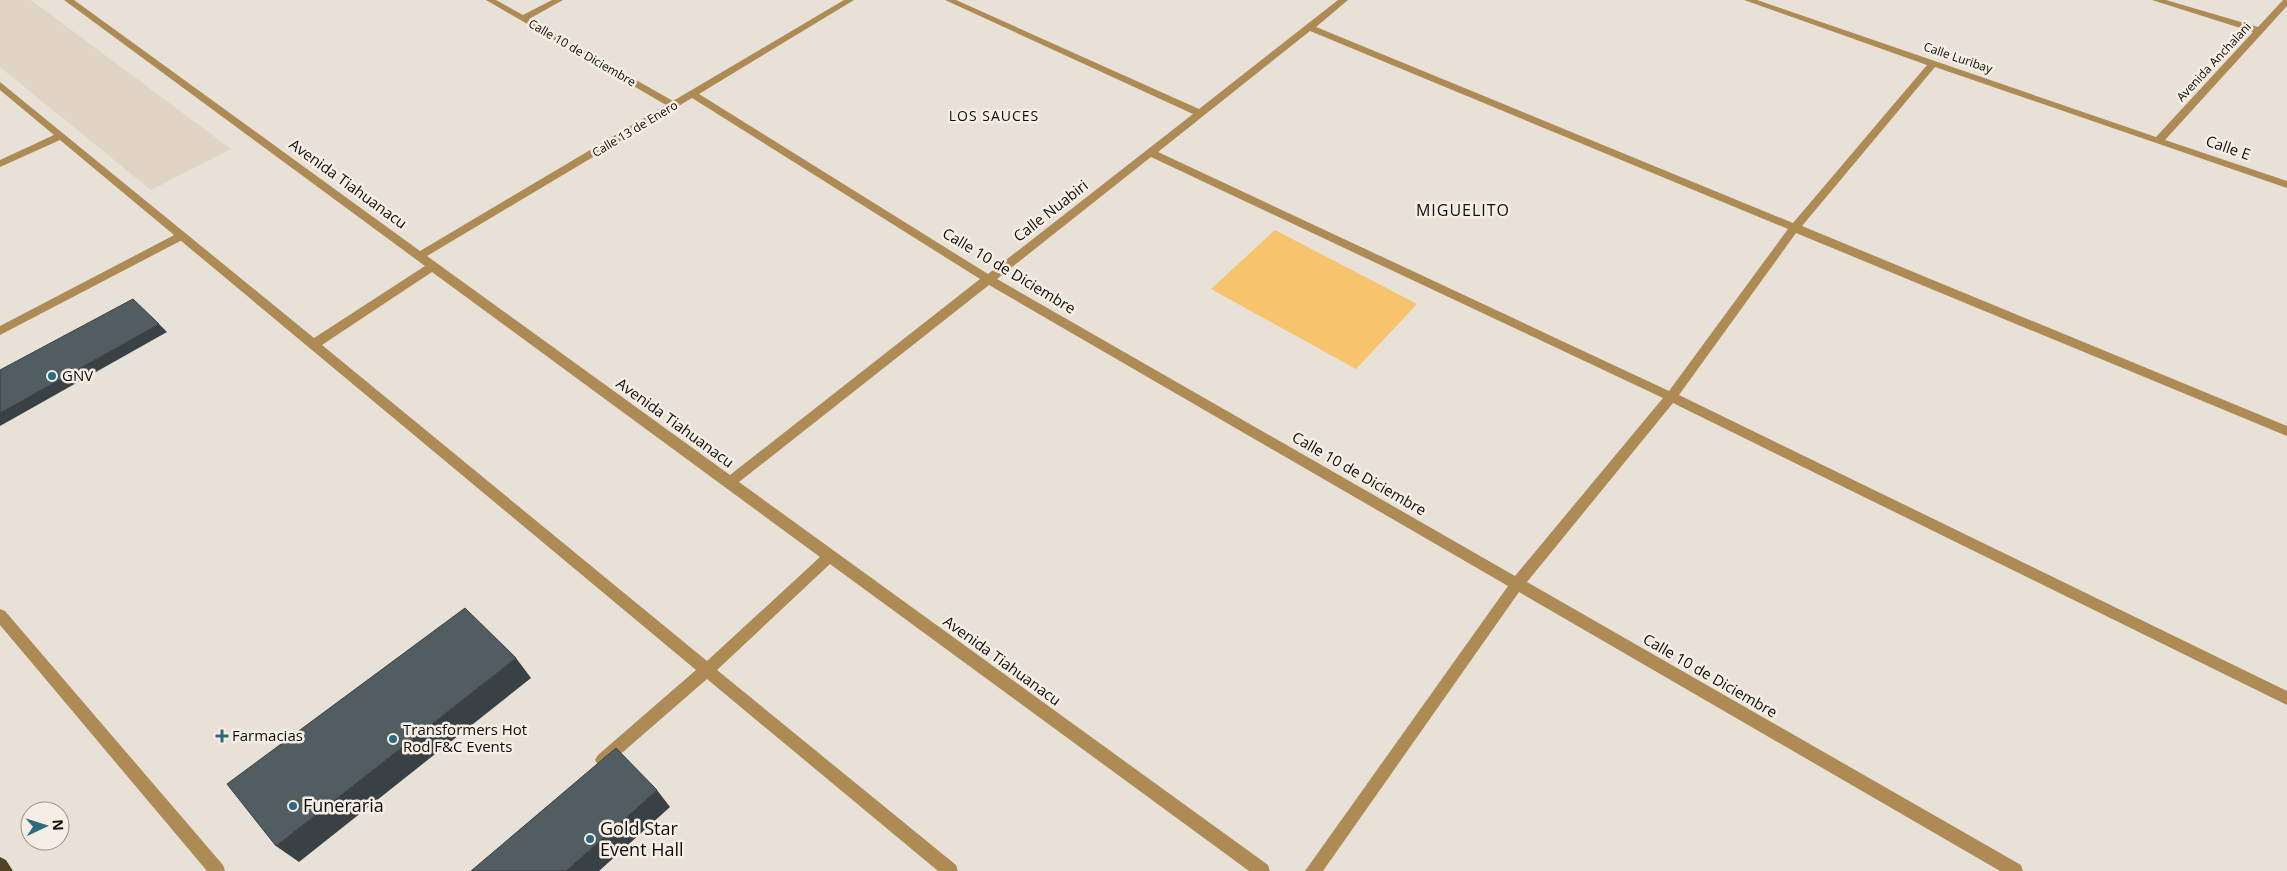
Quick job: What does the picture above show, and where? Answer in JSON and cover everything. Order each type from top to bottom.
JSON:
[{"type":"highway","points":[[0,866],[4,871]]},
{"type":"street","name":"Avenida Tiahuanacu","points":[[68,0],[1262,871]]},
{"type":"street","name":"Calle 10 de Diciembre","points":[[490,0],[674,106]]},
{"type":"street","points":[[522,19],[559,0]]},
{"type":"street","name":"Calle 13 de Enero","points":[[419,256],[850,0]]},
{"type":"street","points":[[949,0],[1200,113]]},
{"type":"street","name":"Calle Nuabiri","points":[[729,483],[1344,0]]},
{"type":"street","name":"Calle Luribay","points":[[1748,0],[2160,140]]},
{"type":"street","points":[[2156,0],[2260,31]]},
{"type":"street","name":"Avenida Anchalani","points":[[2160,140],[2287,2]]},
{"type":"street","points":[[1309,27],[2287,431]]},
{"type":"street","points":[[1314,871],[1517,584],[1671,397],[1794,228],[1934,63]]},
{"type":"street","points":[[0,85],[950,871]]},
{"type":"street","name":"Calle 10 de Diciembre","points":[[693,94],[988,279],[2015,871]]},
{"type":"street","points":[[0,164],[61,135]]},
{"type":"street","name":"Calle E","points":[[2160,140],[2287,184]]},
{"type":"street","points":[[1150,152],[1671,397],[2287,698]]},
{"type":"street","points":[[0,331],[182,235]]},
{"type":"street","points":[[314,344],[433,266]]},
{"type":"street","points":[[595,767],[706,670],[830,556]]},
{"type":"street","points":[[0,615],[217,871]]},
{"type":"shaded area","points":[[0,0],[31,0],[231,149],[151,190],[0,67]]},
{"type":"shaded area","points":[[1275,230],[1417,304],[1356,369],[1211,289]]},
{"type":"building","points":[[133,299],[159,324],[0,413],[0,370]]},
{"type":"building","name":"Transformers Hot Rod F&C Events","points":[[465,608],[516,658],[276,846],[227,784]]},
{"type":"building","points":[[616,748],[657,790],[566,871],[471,871]]},
{"type":"place","name":"GNV","points":[[52,376]]},
{"type":"place","name":"Farmacias","points":[[222,736]]},
{"type":"place","name":"Transformers Hot Rod F&C Events","points":[[393,739]]},
{"type":"place","name":"Funeraria","points":[[293,806]]},
{"type":"place","name":"Gold Star Event Hall","points":[[590,839]]},
{"type":"district","name":"LOS SAUCES","points":[[994,116]]},
{"type":"district","name":"MIGUELITO","points":[[1463,210]]}]
